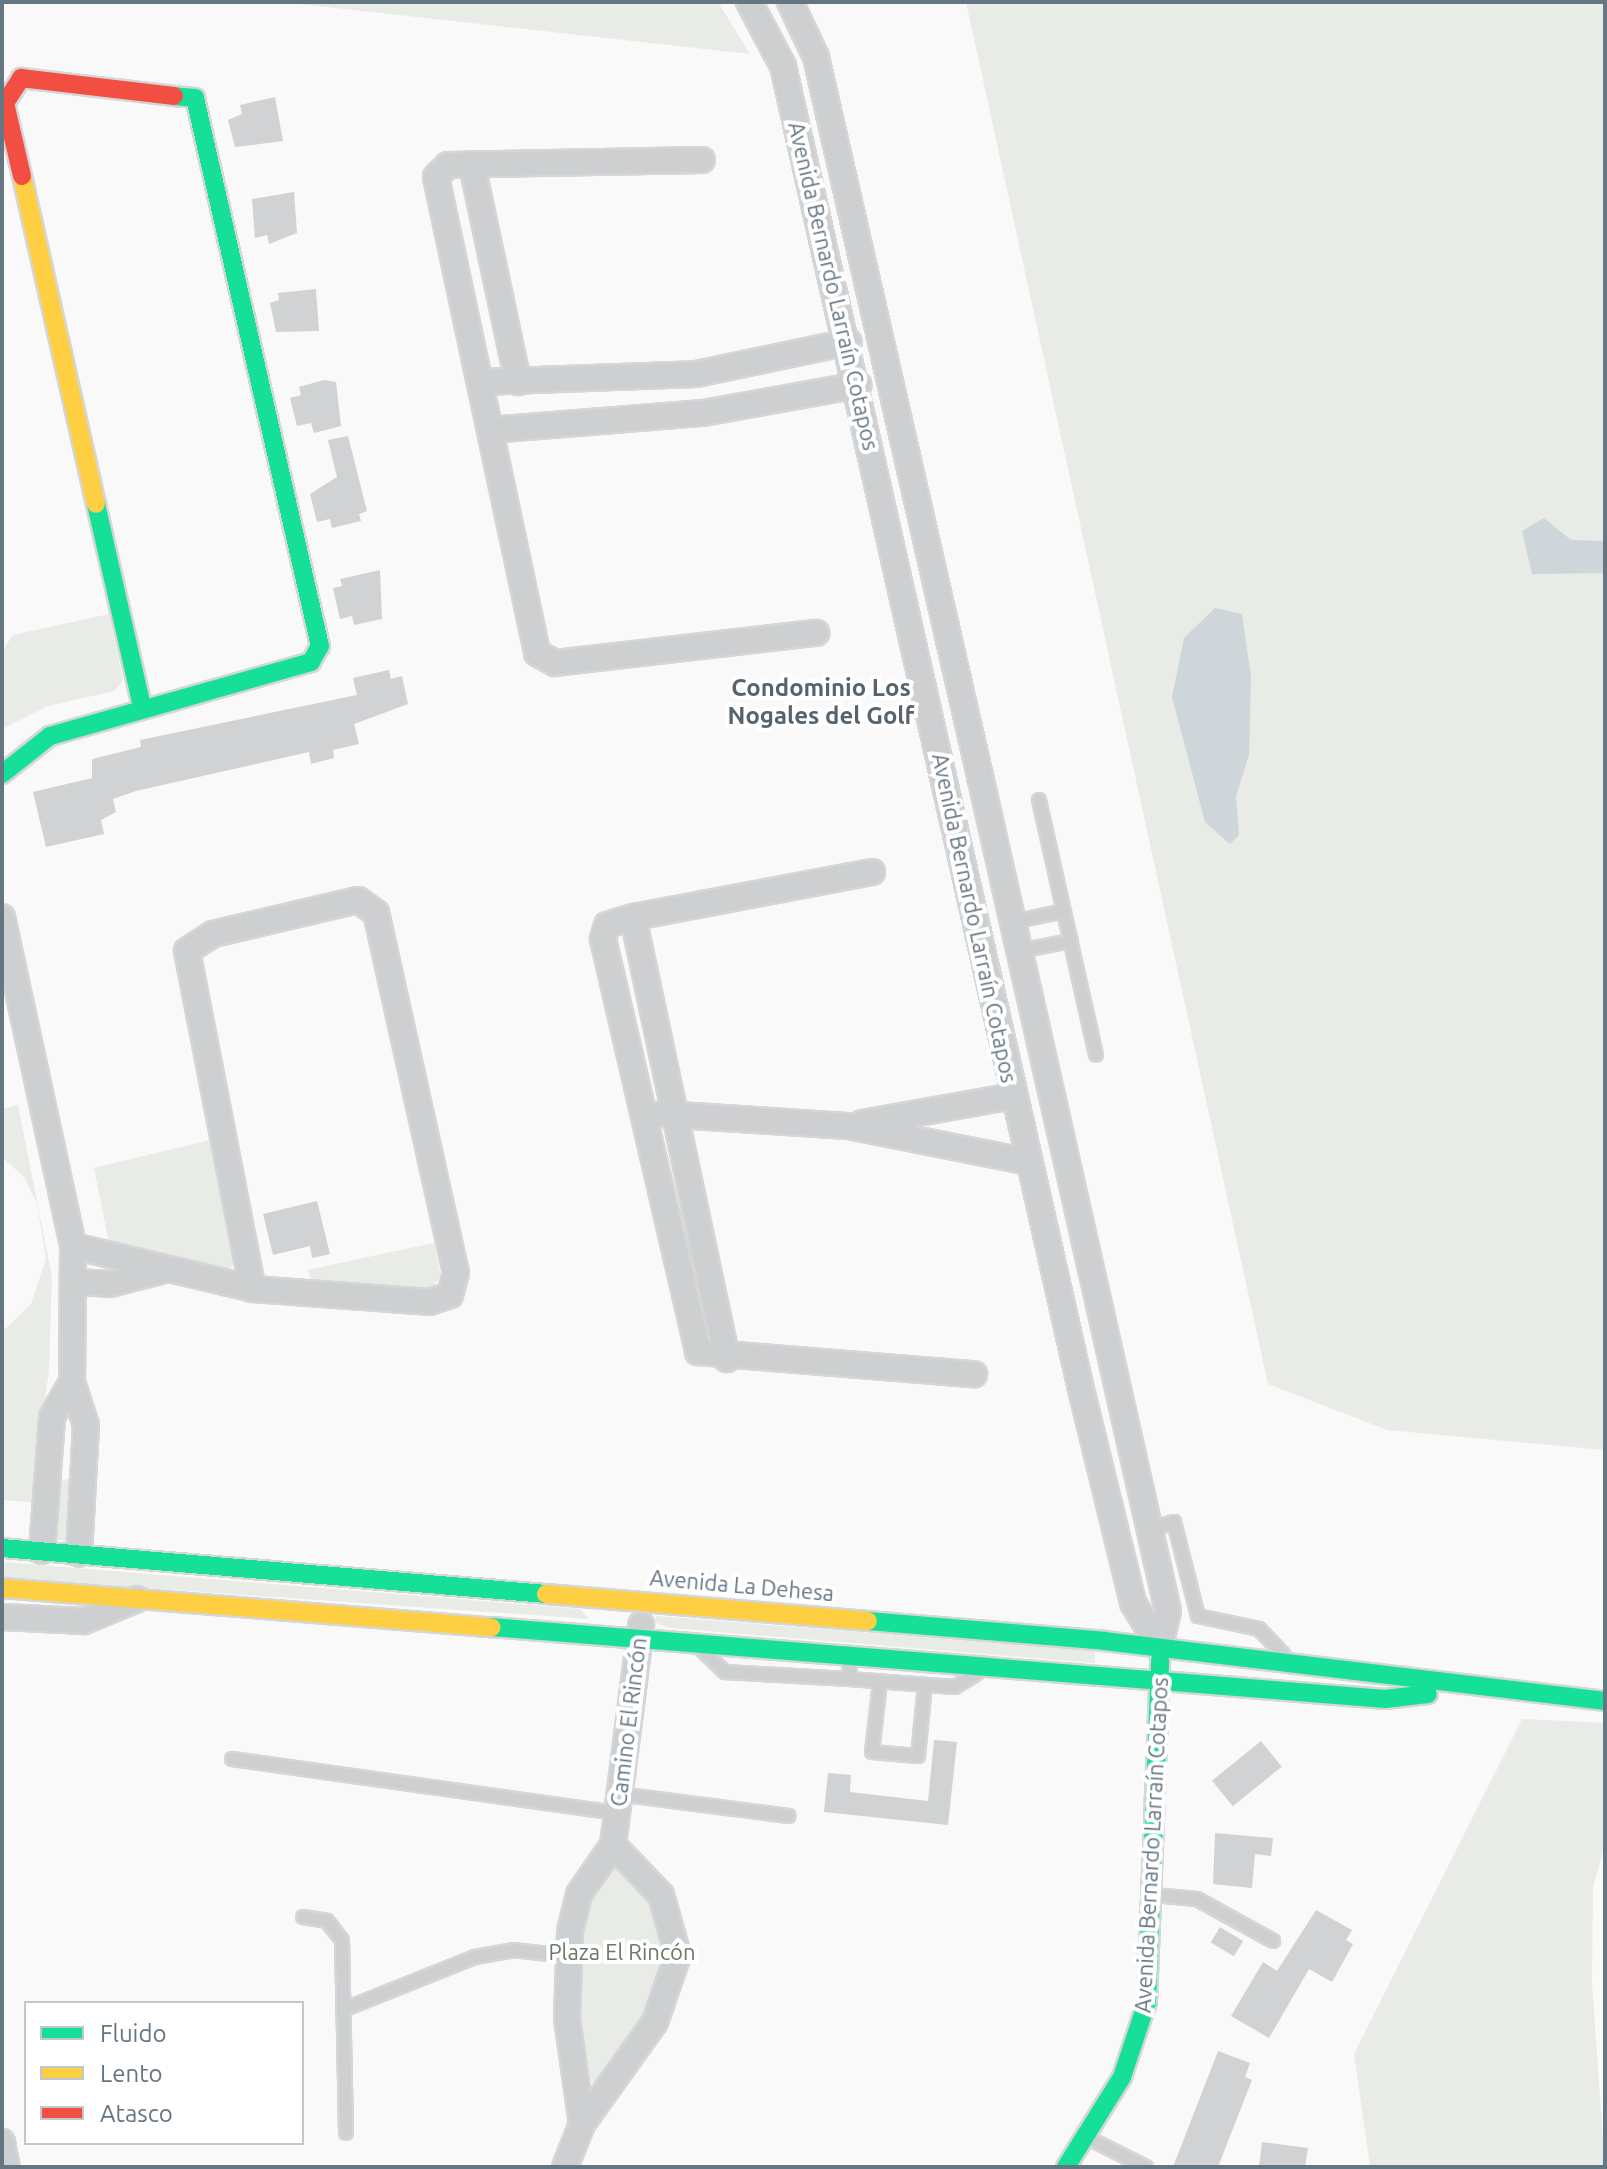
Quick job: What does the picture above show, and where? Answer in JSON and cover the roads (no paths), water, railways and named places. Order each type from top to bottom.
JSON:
[{"type":"street","name":"Avenida Bernardo Larraín Cotapos","points":[[749,2],[783,66],[849,342],[1080,1385],[1133,1603],[1160,1647]]},
{"type":"street","name":"Avenida Bernardo Larraín Cotapos","points":[[790,2],[816,57],[980,776],[1112,1379],[1168,1611],[1160,1647],[1154,1895],[1142,2024],[1122,2077],[1066,2167]]},
{"type":"street","points":[[783,66],[816,57]]},
{"type":"street","points":[[2,774],[50,736],[142,706],[311,662],[320,636],[195,98],[21,78],[5,103],[142,706]]},
{"type":"street","points":[[702,160],[448,165],[436,182],[541,658],[633,657],[816,633]]},
{"type":"street","points":[[472,165],[518,382]]},
{"type":"street","points":[[481,382],[696,374],[849,342]]},
{"type":"street","points":[[490,430],[703,413],[858,385]]},
{"type":"street","points":[[2,760],[26,752]]},
{"type":"street","points":[[946,784],[980,776]]},
{"type":"street","points":[[872,872],[633,917],[607,925],[603,934],[695,1348],[727,1359],[974,1374]]},
{"type":"street","points":[[73,1246],[161,1271],[253,1289],[436,1302],[456,1285],[376,913],[358,900],[213,934],[187,951],[253,1289]]},
{"type":"street","points":[[2,917],[73,1246],[72,1382],[85,1410],[79,1554]]},
{"type":"street","points":[[633,917],[678,1114],[727,1359]]},
{"type":"street","points":[[848,1126],[1014,1096]]},
{"type":"street","points":[[643,1113],[848,1126],[1029,1162]]},
{"type":"street","points":[[74,1282],[110,1284],[161,1271]]},
{"type":"street","points":[[1063,1311],[1096,1304]]},
{"type":"street","points":[[1080,1385],[1112,1379]]},
{"type":"street","points":[[42,1551],[52,1417],[72,1382]]},
{"type":"street","points":[[48,1471],[67,1464],[84,1470]]},
{"type":"street","name":"Avenida La Dehesa","points":[[2,1548],[644,1600],[1160,1647],[1476,1690],[1605,1701]]},
{"type":"street","name":"Avenida La Dehesa","points":[[2,1588],[1385,1699],[1476,1690]]},
{"type":"street","points":[[2,1617],[84,1621],[137,1599]]},
{"type":"street","name":"Camino El Rincón","points":[[582,2124],[569,2042],[568,1956],[579,1894],[613,1845],[644,1600]]},
{"type":"street","points":[[565,2167],[582,2124],[655,2022],[678,1955],[661,1895],[613,1845]]},
{"type":"street","points":[[2,2142],[7,2167]]},
{"type":"lane","points":[[1039,800],[1096,1055]]},
{"type":"lane","points":[[1012,922],[1064,911]]},
{"type":"lane","points":[[1019,951],[1071,941]]},
{"type":"lane","points":[[1149,1530],[1174,1522],[1198,1616],[1259,1629],[1292,1663]]},
{"type":"lane","points":[[698,1644],[711,1666],[725,1672],[955,1687],[984,1666]]},
{"type":"lane","points":[[849,1679],[851,1655]]},
{"type":"lane","points":[[880,1682],[872,1752],[918,1756],[925,1685]]},
{"type":"lane","points":[[232,1759],[618,1804],[789,1816]]},
{"type":"lane","points":[[1154,1895],[1197,1899],[1273,1941]]},
{"type":"lane","points":[[303,1917],[319,1917],[338,1932],[345,2009],[346,2133]]},
{"type":"lane","points":[[345,2009],[475,1957],[532,1950],[568,1956]]},
{"type":"lane","points":[[1085,2136],[1146,2167]]},
{"type":"district","name":"Condominio Los Nogales del Golf","points":[[821,702]]},
{"type":"park label","name":"Plaza El Rincón","points":[[622,1952]]}]
